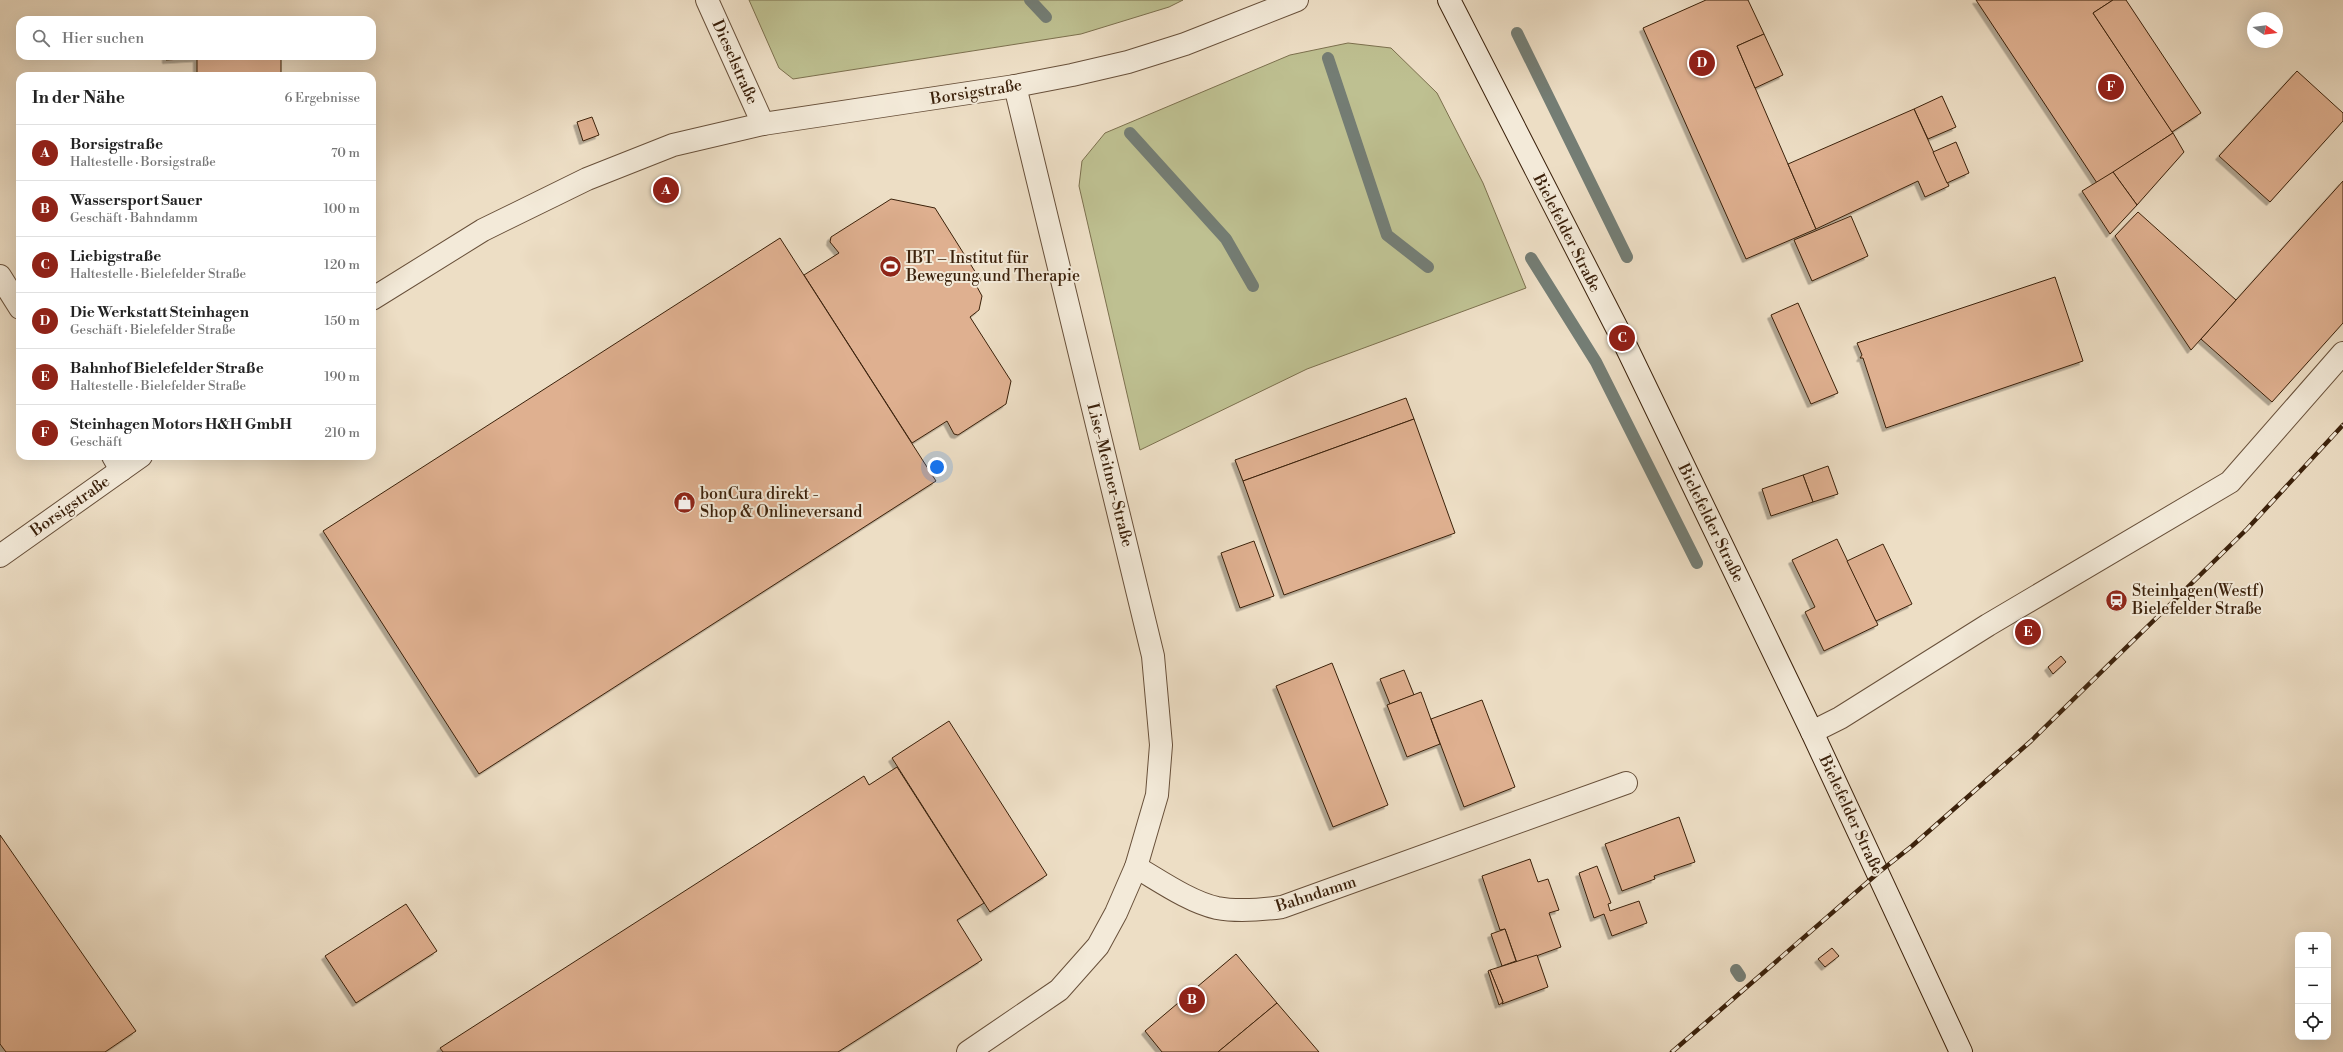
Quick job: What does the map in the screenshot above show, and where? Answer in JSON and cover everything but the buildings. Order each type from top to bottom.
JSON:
[{"type":"street","name":"Dieselstraße","points":[[708,0],[763,124]]},
{"type":"street","name":"Borsigstraße","points":[[376,297],[483,230],[587,179],[673,145],[763,124],[1015,86],[1128,62],[1185,44],[1297,0]]},
{"type":"street","name":"Bielefelder Straße","points":[[1449,0],[1622,338],[1812,732],[1961,1052]]},
{"type":"street","name":"Lise-Meitner-Straße","points":[[1015,86],[1153,656],[1161,745],[1157,795],[1136,867]]},
{"type":"street","points":[[0,276],[16,302]]},
{"type":"street","points":[[1812,732],[1840,718],[1988,625],[2230,482],[2343,353]]},
{"type":"street","name":"Borsigstraße","points":[[0,556],[117,463],[127,460]]},
{"type":"street","name":"Bahndamm","points":[[1136,867],[1181,893],[1216,908],[1249,911],[1282,907],[1626,783]]},
{"type":"street","points":[[968,1052],[1064,984],[1098,946],[1116,913],[1136,867]]},
{"type":"green space","points":[[749,0],[1183,0],[1169,7],[1081,34],[793,79],[779,68]]},
{"type":"green space","points":[[1348,43],[1391,48],[1437,93],[1483,183],[1526,288],[1307,369],[1140,450],[1079,186],[1082,161],[1105,133],[1290,55]]},
{"type":"waterway","points":[[1030,0],[1046,17]]},
{"type":"waterway","points":[[1517,33],[1627,257]]},
{"type":"waterway","points":[[1328,58],[1387,235],[1428,267]]},
{"type":"waterway","points":[[1130,133],[1226,239],[1253,286]]},
{"type":"waterway","points":[[1531,258],[1596,362],[1697,563]]},
{"type":"waterway","points":[[1736,970],[1740,976]]},
{"type":"railway","points":[[1672,1052],[1878,873],[1912,846],[2031,741],[2247,529],[2343,425]]},
{"type":"place","name":"Die Werkstatt Steinhagen","points":[[1702,63]]},
{"type":"place","name":"Steinhagen Motors H&H GmbH","points":[[2111,87]]},
{"type":"place","name":"Borsigstraße","points":[[666,190]]},
{"type":"place","name":"IBT – Institut für Bewegung und Therapie","points":[[891,267]]},
{"type":"place","name":"Liebigstraße","points":[[1622,338]]},
{"type":"place","name":"bonCura direkt - Shop & Onlineversand","points":[[684,503]]},
{"type":"place","name":"Steinhagen(Westf) Bielefelder Straße","points":[[2117,600]]},
{"type":"place","name":"Bahnhof Bielefelder Straße","points":[[2028,632]]},
{"type":"place","name":"Wassersport Sauer","points":[[1192,1000]]}]
